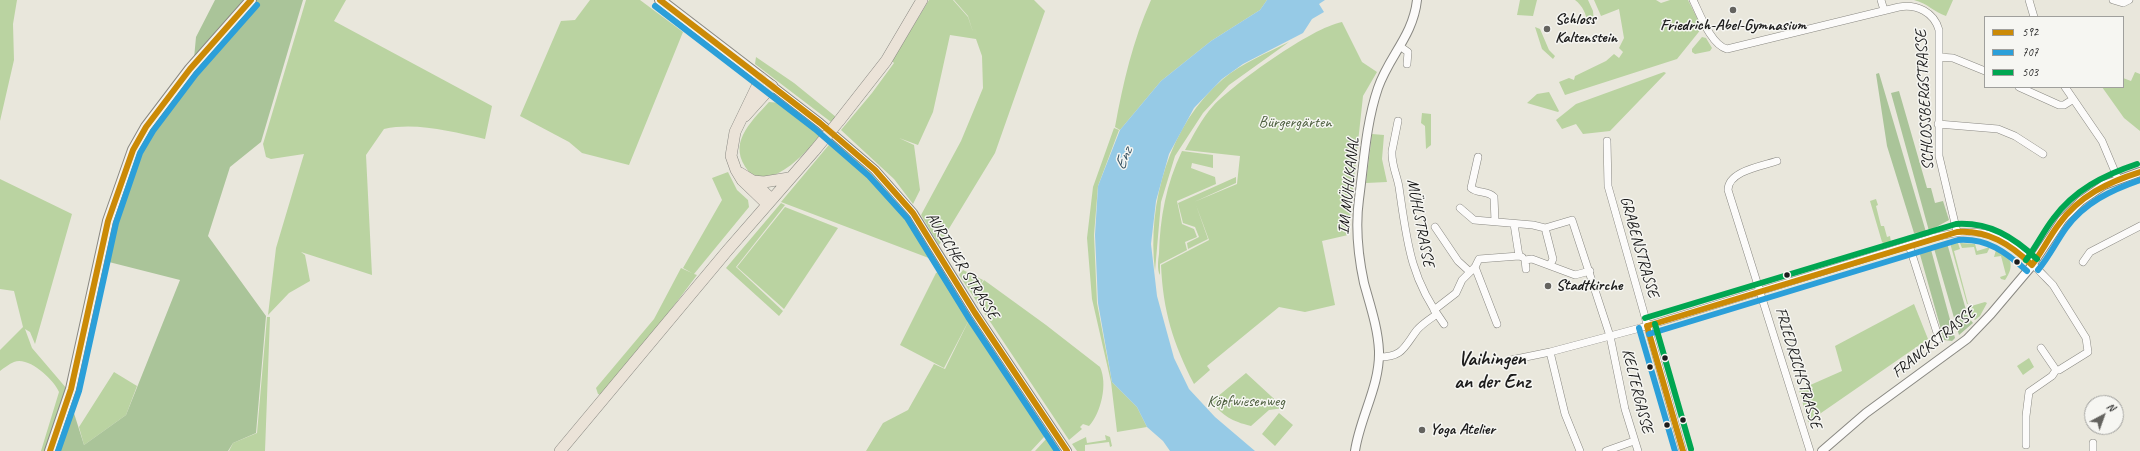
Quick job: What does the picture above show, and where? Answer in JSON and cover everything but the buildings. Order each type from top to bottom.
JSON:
[{"type":"main road","points":[[50,451],[73,383],[108,221],[133,150],[146,126],[190,69],[251,0]]},
{"type":"main road","points":[[660,0],[772,86],[755,107],[743,118]]},
{"type":"main road","points":[[560,451],[789,178],[839,121],[886,61],[922,0]]},
{"type":"main road","points":[[761,78],[733,141],[731,156],[736,170],[748,188],[769,202]]},
{"type":"main road","points":[[736,170],[753,181],[769,202]]},
{"type":"main road","points":[[753,181],[764,182],[789,178]]},
{"type":"street","name":"IM MÜHLKANAL","points":[[1355,451],[1360,428],[1374,386],[1374,367],[1379,357],[1376,331],[1360,260],[1357,218],[1368,131],[1375,100],[1385,72],[1401,46],[1413,20],[1417,0]]},
{"type":"street","name":"SCHLOSSBERGSTRASSE","points":[[1694,0],[1708,31],[1722,48],[1727,49],[1881,11],[1910,6],[1930,14],[1936,21],[1939,30],[1938,124],[1940,162],[1957,232]]},
{"type":"street","points":[[1881,0],[1881,11]]},
{"type":"street","points":[[2029,0],[2034,16]]},
{"type":"street","points":[[2113,0],[2123,3],[2129,0]]},
{"type":"street","points":[[1401,46],[1408,52],[1407,64]]},
{"type":"street","points":[[1939,57],[1953,58],[1984,71]]},
{"type":"street","name":"AURICHER STRASSE","points":[[772,86],[875,170],[913,213],[975,313],[1067,451]]},
{"type":"street","points":[[2021,88],[2059,106],[2072,100]]},
{"type":"street","points":[[2066,88],[2072,100],[2102,141],[2118,179]]},
{"type":"street","name":"MÜHLSTRASSE","points":[[1398,121],[1392,152],[1405,238],[1416,277],[1435,312],[1444,324]]},
{"type":"street","points":[[1938,124],[1998,129],[2015,136],[2043,154]]},
{"type":"street","name":"GRABENSTRASSE","points":[[1607,141],[1608,186],[1683,451]]},
{"type":"street","points":[[1478,156],[1471,188],[1476,192],[1490,193],[1494,197],[1495,221]]},
{"type":"street","name":"FRIEDRICHSTRASSE","points":[[1777,162],[1736,176],[1731,180],[1728,186],[1728,193],[1810,451]]},
{"type":"street","name":"FRANCKSTRASSE","points":[[1822,451],[1866,413],[1967,338],[1991,314],[2032,265],[2062,220],[2075,205],[2096,189],[2118,179],[2140,172]]},
{"type":"street","points":[[1460,208],[1474,220],[1533,225],[1545,228],[1553,258],[1550,266]]},
{"type":"street","name":"KELTERGASSE","points":[[1545,228],[1572,220],[1590,271],[1610,336],[1634,441],[1638,451]]},
{"type":"street","points":[[1514,224],[1526,269]]},
{"type":"street","points":[[2083,262],[2090,252],[2140,226]]},
{"type":"street","points":[[1435,227],[1458,261],[1472,269],[1497,324]]},
{"type":"street","points":[[1511,360],[1550,352],[1647,326],[1957,232],[1979,232],[1999,238],[2011,246],[2053,285],[2086,338],[2088,352],[2059,370],[2056,370],[2052,376],[2028,392],[2026,445]]},
{"type":"street","points":[[1910,245],[1939,339]]},
{"type":"street","points":[[1379,357],[1397,355],[1435,312],[1456,293],[1462,280],[1479,259],[1532,259],[1575,276],[1590,271]]},
{"type":"street","points":[[2041,348],[2056,370]]},
{"type":"street","points":[[1550,352],[1565,414],[1580,451]]},
{"type":"street","points":[[1606,451],[1634,441]]},
{"type":"street","points":[[2093,443],[2093,451]]},
{"type":"green space","points":[[0,0],[17,0],[13,24],[14,60],[0,121]]},
{"type":"green space","points":[[215,0],[303,0],[261,142],[230,167],[208,236],[266,316],[256,433],[233,443],[228,451],[55,451],[73,410],[84,445],[126,415],[180,280],[105,261],[110,225],[137,153],[150,129],[192,80],[196,37]]},
{"type":"green space","points":[[306,0],[346,0],[334,21],[492,106],[485,139],[422,127],[396,127],[384,129],[366,155],[372,275],[301,252],[305,255],[310,281],[289,293],[268,315],[276,248],[304,154],[271,159],[266,157],[263,144]]},
{"type":"green space","points":[[590,0],[640,0],[683,32],[629,165],[582,153],[569,142],[520,116],[561,21],[575,20]]},
{"type":"green space","points":[[929,0],[953,0],[968,17],[973,32],[968,16],[954,0],[1034,0],[1045,11],[995,153],[939,245],[921,215],[961,141],[983,88],[982,56],[976,39],[950,35],[933,112],[918,145],[899,138],[914,145],[920,190],[913,204],[894,179],[841,130],[872,93],[894,63],[892,61]]},
{"type":"green space","points":[[1151,0],[1267,0],[1260,10],[1211,41],[1161,81],[1120,130],[1115,127],[1121,94],[1134,46]]},
{"type":"green space","points":[[1520,0],[1537,0],[1533,16],[1517,15]]},
{"type":"green space","points":[[1575,0],[1588,0],[1593,11],[1594,23],[1588,24],[1584,10]]},
{"type":"green space","points":[[1594,0],[1656,0],[1661,3],[1670,0],[1688,0],[1702,28],[1677,59],[1565,95],[1559,82],[1569,78],[1574,80],[1575,76],[1606,61],[1614,54],[1619,58],[1623,52],[1619,48],[1624,38],[1619,9],[1601,16]]},
{"type":"green space","points":[[1914,0],[1953,0],[1946,16],[1923,3]]},
{"type":"green space","name":"Bürgergärten","points":[[1342,22],[1362,62],[1377,72],[1363,96],[1348,235],[1322,241],[1335,305],[1305,312],[1279,307],[1207,366],[1210,370],[1194,384],[1180,355],[1170,326],[1164,297],[1161,265],[1209,240],[1196,205],[1208,239],[1188,249],[1187,243],[1199,237],[1195,227],[1183,223],[1178,203],[1236,177],[1236,183],[1194,202],[1237,184],[1240,156],[1185,150],[1198,127],[1213,106],[1238,84],[1293,45],[1328,26]]},
{"type":"green space","points":[[1535,27],[1540,29],[1549,50],[1555,56],[1553,59],[1542,49]]},
{"type":"green space","points":[[1702,37],[1706,38],[1712,48],[1710,51],[1695,54],[1692,52],[1692,49]]},
{"type":"green space","points":[[1289,42],[1229,85],[1203,113],[1175,156],[1161,202],[1155,271],[1153,245],[1159,192],[1166,167],[1176,142],[1188,119],[1204,98],[1230,73]]},
{"type":"green space","points":[[756,57],[794,83],[836,117],[831,122],[755,64]]},
{"type":"green space","points":[[1664,72],[1666,73],[1610,131],[1583,134],[1576,124],[1562,129],[1556,120],[1576,104]]},
{"type":"green space","points":[[2135,72],[2140,74],[2140,131],[2124,118],[2103,88],[2124,88],[2124,78],[2131,81]]},
{"type":"green space","points":[[1879,73],[1926,232],[1914,233],[1887,146],[1876,74]]},
{"type":"green space","points":[[1899,91],[1927,188],[1931,188],[1935,203],[1943,201],[1949,220],[1929,231],[1891,93]]},
{"type":"green space","points":[[1549,92],[1559,111],[1558,112],[1527,103],[1537,94]]},
{"type":"green space","points":[[769,102],[781,103],[822,133],[794,163],[787,168],[771,176],[757,178],[751,175],[742,162],[740,143],[748,126]]},
{"type":"green space","points":[[1422,113],[1431,114],[1431,145],[1426,149],[1425,126],[1421,123]]},
{"type":"green space","points":[[1114,128],[1119,130],[1098,186],[1094,235],[1097,303],[1112,382],[1137,407],[1147,427],[1117,432],[1111,382],[1092,299],[1087,238],[1093,187]]},
{"type":"green space","points":[[1372,134],[1384,135],[1382,159],[1387,182],[1366,183]]},
{"type":"green space","points":[[833,140],[872,174],[910,218],[935,259],[934,260],[781,202]]},
{"type":"green space","points":[[1182,151],[1213,155],[1213,168],[1192,163],[1191,168],[1215,177],[1216,184],[1177,201],[1182,224],[1194,229],[1197,237],[1185,242],[1187,250],[1160,264],[1160,275],[1158,270],[1158,262],[1162,214],[1176,163]]},
{"type":"green space","points":[[728,172],[737,190],[748,200],[749,207],[694,274],[697,275],[657,328],[602,395],[598,394],[596,388],[654,319],[681,268],[692,273],[683,268],[722,200],[712,178]]},
{"type":"green space","points":[[0,179],[72,214],[35,344],[30,332],[25,329],[32,348],[67,389],[46,451],[41,451],[59,392],[47,376],[27,362],[14,362],[0,371],[0,350],[23,327],[14,291],[0,289]]},
{"type":"green space","points":[[1876,199],[1878,205],[1876,206],[1881,226],[1884,226],[1887,237],[1890,236],[1891,242],[1885,244],[1882,242],[1870,201]]},
{"type":"green space","points":[[781,203],[785,205],[736,267],[783,311],[779,316],[726,268]]},
{"type":"green space","points":[[785,207],[838,228],[784,309],[737,267]]},
{"type":"green space","points":[[1947,243],[1968,317],[1973,323],[1959,335],[1933,245]]},
{"type":"green space","points":[[1950,243],[1958,243],[1960,249],[1954,251],[1968,304],[1967,304]]},
{"type":"green space","points":[[1960,243],[1975,244],[1977,251],[1990,247],[1987,253],[1976,255],[1974,247],[1962,248]]},
{"type":"green space","points":[[1930,246],[1955,338],[1952,341],[1944,340],[1919,251]]},
{"type":"green space","points":[[1996,250],[2009,258],[2011,266],[2005,280],[2001,279],[2000,277],[2006,275],[2001,256],[1994,257]]},
{"type":"green space","points":[[942,270],[970,318],[944,368],[900,345],[936,273]]},
{"type":"green space","points":[[963,270],[983,280],[979,288],[984,280],[1100,367],[1103,382],[1102,398],[1097,414],[1089,426],[1083,424],[1080,427],[1082,429],[1069,440],[959,275]]},
{"type":"green space","points":[[1985,302],[1987,303],[1980,316],[1975,320],[1970,315],[1968,307]]},
{"type":"green space","points":[[1914,304],[1928,339],[1808,422],[1799,390],[1842,371],[1835,346]]},
{"type":"green space","points":[[267,317],[270,317],[265,451],[229,451],[233,443],[257,433]]},
{"type":"green space","points":[[970,318],[1051,437],[1044,437],[1031,451],[866,451],[883,423],[908,410],[934,364],[945,369]]},
{"type":"green space","points":[[2029,358],[2034,367],[2023,375],[2017,366]]},
{"type":"green space","points":[[114,372],[137,386],[126,415],[84,445],[79,427]]},
{"type":"green space","name":"Köpfwiesenweg","points":[[1246,373],[1284,408],[1269,410],[1251,426],[1228,417],[1211,402]]},
{"type":"green space","points":[[1279,413],[1293,425],[1275,446],[1262,434]]},
{"type":"green space","points":[[1105,435],[1110,437],[1112,446],[1110,447],[1109,442],[1085,445],[1085,451],[1077,451],[1072,444],[1086,437],[1087,443],[1106,440]]},
{"type":"green space","points":[[1047,438],[1052,438],[1058,451],[1035,451]]},
{"type":"water","name":"Enz","points":[[1267,0],[1325,0],[1319,4],[1324,12],[1312,19],[1303,33],[1243,64],[1222,79],[1194,108],[1169,154],[1156,201],[1151,244],[1157,296],[1174,358],[1189,389],[1215,417],[1255,451],[1170,451],[1163,441],[1147,427],[1137,407],[1112,382],[1098,303],[1095,235],[1098,186],[1120,130],[1161,81],[1211,41],[1260,10]]},
{"type":"transit line","name":"592","points":[[50,451],[71,389],[108,221],[133,150],[146,127],[190,69],[251,0]]},
{"type":"transit line","name":"592","points":[[660,0],[820,123],[875,170],[913,213],[975,313],[1067,451]]},
{"type":"transit line","name":"707","points":[[58,451],[79,391],[116,223],[140,153],[153,131],[196,74],[257,5]]},
{"type":"transit line","name":"707","points":[[655,6],[815,129],[869,176],[907,218],[968,317],[1057,451]]},
{"type":"transit line","name":"503","points":[[2026,260],[2053,219],[2070,200],[2090,185],[2101,179],[2137,164]]},
{"type":"transit line","name":"592","points":[[2032,265],[2059,224],[2076,205],[2106,185],[2140,172]]},
{"type":"transit line","name":"707","points":[[2038,270],[2066,228],[2081,211],[2099,198],[2140,180]]},
{"type":"transit line","name":"503","points":[[1645,318],[1956,224],[1980,226],[2000,232],[2019,244],[2037,259]]},
{"type":"transit line","name":"592","points":[[1647,326],[1957,232],[1979,233],[1989,236],[2007,245],[2024,257],[2032,265]]},
{"type":"transit line","name":"707","points":[[1649,334],[1958,240],[1978,241],[1996,248],[2004,252],[2027,271]]},
{"type":"transit line","name":"503","points":[[1655,324],[1691,449]]},
{"type":"transit line","name":"592","points":[[1647,326],[1683,451]]},
{"type":"transit line","name":"707","points":[[1639,328],[1675,451]]},
{"type":"place","name":"Friedrich-Abel-Gymnasium","points":[[1733,10]]},
{"type":"place","name":"Schloss Kaltenstein","points":[[1547,29]]},
{"type":"place","name":"Stadtkirche","points":[[1548,286]]},
{"type":"place","name":"Yoga Atelier","points":[[1422,430]]},
{"type":"district","name":"Vaihingen an der Enz","points":[[1492,372]]}]
